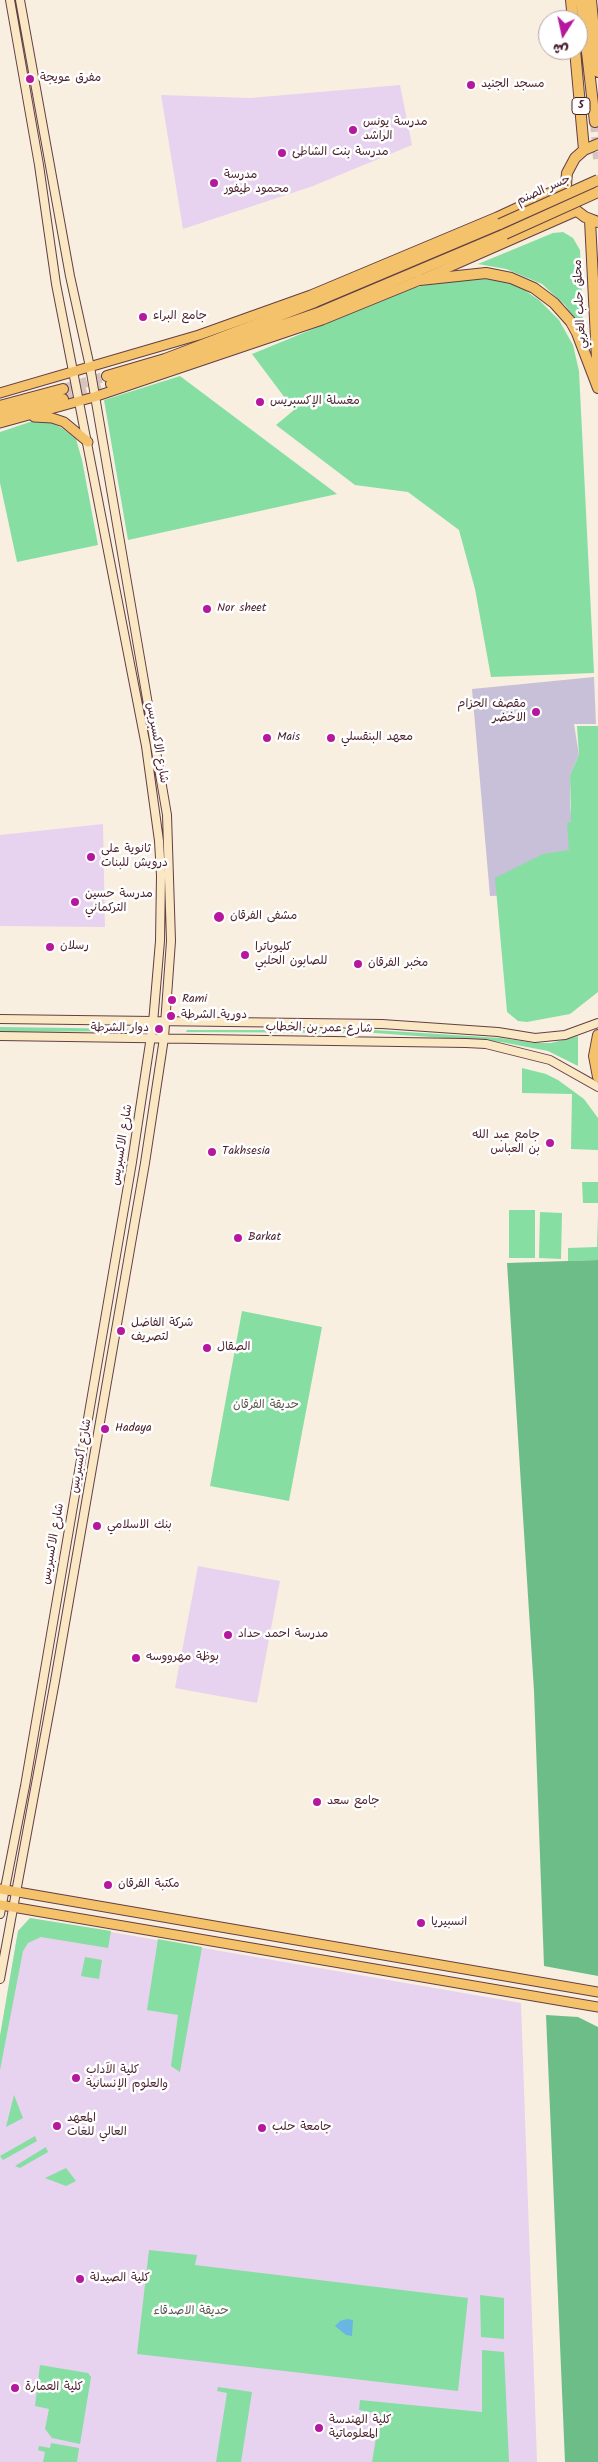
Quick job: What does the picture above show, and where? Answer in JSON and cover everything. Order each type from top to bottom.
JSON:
[{"type":"highway","name":"5","points":[[581,0],[595,122]]},
{"type":"highway","points":[[591,0],[598,72]]},
{"type":"highway","name":"5","points":[[577,60],[584,150]]},
{"type":"highway","points":[[594,221],[577,211],[570,202],[566,185],[572,163],[584,150],[598,144]]},
{"type":"highway","name":"جسر الصنم","points":[[503,229],[598,180]]},
{"type":"highway","name":"جسر الصنم","points":[[503,229],[598,192]]},
{"type":"highway","name":"محلق حلب الغربي","points":[[594,221],[598,388]]},
{"type":"highway","points":[[109,380],[316,308],[503,229]]},
{"type":"highway","points":[[420,280],[486,273],[511,278],[534,288],[554,303],[571,322],[598,388]]},
{"type":"highway","points":[[0,406],[63,394],[0,416]]},
{"type":"highway","points":[[598,1036],[594,1056],[598,1077]]},
{"type":"main road","points":[[0,423],[94,397],[316,308],[497,217],[566,185]]},
{"type":"main road","points":[[0,393],[90,368],[199,334],[316,308],[420,280],[577,211]]},
{"type":"main road","points":[[19,418],[46,417],[58,420],[75,429],[88,442]]},
{"type":"main road","points":[[2,1890],[598,1992]]},
{"type":"main road","points":[[1,1908],[13,1907],[598,2007]]},
{"type":"street","name":"شارع الاكسبريس","points":[[1,1908],[2,1890],[24,1786],[132,1162],[153,1023],[160,941],[160,841],[146,746],[75,372],[56,284],[39,165],[10,0]]},
{"type":"street","name":"شارع أكسبريس","points":[[0,1979],[55,1681],[145,1162],[164,1038],[171,941],[167,816],[90,368],[70,276],[20,0]]},
{"type":"street","name":"شارع عمر بن الخطاب","points":[[0,1019],[153,1023],[382,1024],[498,1032],[542,1038],[565,1035],[598,1023]]},
{"type":"street","name":"شارع عمر بن الخطاب","points":[[0,1036],[486,1044],[550,1060],[598,1087]]},
{"type":"shaded area","name":"مدرسة بنت الشاطئ","points":[[400,85],[412,145],[313,186],[183,229],[161,95],[250,98]]},
{"type":"shaded area","points":[[594,677],[596,724],[574,724],[579,755],[570,775],[570,805],[575,854],[598,892],[490,896],[472,689]]},
{"type":"shaded area","points":[[103,824],[105,927],[0,926],[0,835]]},
{"type":"shaded area","name":"مدرسة احمد حداد","points":[[198,1566],[280,1581],[257,1703],[175,1688]]},
{"type":"shaded area","name":"جامعة حلب","points":[[30,1918],[521,2003],[537,2462],[0,2462],[0,2036],[18,1931]]},
{"type":"green space","points":[[563,232],[573,238],[580,250],[583,330],[565,305],[542,284],[506,269],[478,264],[553,233]]},
{"type":"green space","points":[[487,277],[517,285],[539,300],[559,320],[573,345],[579,371],[594,673],[491,677],[475,589],[459,530],[408,492],[355,485],[276,425],[294,410],[252,354],[413,288],[455,278]]},
{"type":"green space","points":[[180,376],[337,494],[128,540],[104,400]]},
{"type":"green space","points":[[47,421],[62,428],[76,439],[82,460],[98,545],[17,562],[0,483],[0,432],[30,422]]},
{"type":"green space","points":[[577,726],[598,726],[598,992],[570,1014],[527,1022],[518,1021],[507,1012],[495,878],[543,854],[569,850],[567,823],[571,822],[570,775],[579,755]]},
{"type":"green space","points":[[0,1027],[140,1029],[140,1031],[0,1032]]},
{"type":"green space","points":[[187,1030],[374,1030],[501,1038],[534,1043],[551,1043],[578,1036],[578,1066],[548,1051],[501,1042],[375,1033],[186,1032]]},
{"type":"green space","points":[[522,1068],[546,1074],[558,1080],[584,1099],[598,1118],[598,1150],[571,1149],[572,1094],[522,1093]]},
{"type":"green space","points":[[582,1182],[598,1182],[598,1203],[583,1203]]},
{"type":"green space","points":[[509,1210],[535,1210],[535,1258],[509,1258]]},
{"type":"green space","points":[[540,1212],[562,1213],[561,1259],[539,1258]]},
{"type":"green space","points":[[598,1214],[598,1260],[568,1261],[568,1248],[597,1247]]},
{"type":"green space","points":[[598,1260],[598,1976],[544,1966],[534,1691],[507,1263]]},
{"type":"green space","name":"حديقة الفرقان","points":[[242,1311],[322,1327],[289,1501],[210,1486]]},
{"type":"green space","points":[[30,1918],[111,1931],[108,1948],[41,1937],[28,1943],[23,1951],[0,2070],[0,2036],[18,1931]]},
{"type":"green space","points":[[158,1939],[202,1947],[180,2072],[171,2066],[178,2015],[147,2010]]},
{"type":"green space","points":[[85,1957],[102,1960],[99,1979],[81,1976]]},
{"type":"green space","points":[[546,2015],[578,2017],[598,2027],[598,2462],[565,2462]]},
{"type":"green space","points":[[14,2095],[23,2118],[6,2127]]},
{"type":"green space","points":[[35,2136],[37,2141],[3,2160],[0,2156]]},
{"type":"green space","points":[[46,2147],[48,2152],[20,2168],[15,2166]]},
{"type":"green space","points":[[66,2168],[76,2181],[66,2186],[45,2178]]},
{"type":"green space","name":"حديقة الاصدقاء","points":[[149,2250],[197,2255],[195,2265],[468,2298],[458,2391],[137,2354]]},
{"type":"green space","points":[[480,2295],[504,2298],[504,2339],[481,2337]]},
{"type":"green space","points":[[482,2350],[504,2352],[509,2462],[372,2462],[380,2414],[359,2410],[360,2400],[482,2412]]},
{"type":"green space","points":[[40,2365],[88,2373],[91,2377],[80,2444],[52,2438],[45,2429],[49,2409],[35,2406]]},
{"type":"green space","points":[[218,2387],[252,2392],[241,2462],[216,2462],[227,2393],[217,2391]]},
{"type":"green space","points":[[51,2443],[79,2448],[77,2462],[43,2462],[45,2452],[38,2450],[39,2446],[50,2448]]},
{"type":"water","points":[[353,2320],[352,2336],[346,2335],[335,2326],[340,2321]]},
{"type":"tunnel","points":[[595,122],[598,159]]},
{"type":"tunnel","points":[[63,389],[107,376]]},
{"type":"tunnel","points":[[63,399],[111,384]]},
{"type":"place","name":"مفرق عويجة","points":[[30,79]]},
{"type":"place","name":"مسجد الجنيد","points":[[471,85]]},
{"type":"place","name":"مدرسة يونس الراشد","points":[[353,130]]},
{"type":"place","name":"مدرسة بنت الشاطئ","points":[[282,153]]},
{"type":"place","name":"مدرسة محمود طيفور","points":[[214,183]]},
{"type":"place","name":"جامع البراء","points":[[143,317]]},
{"type":"place","name":"مغسلة الإكسبريس","points":[[260,402]]},
{"type":"place","name":"Nor sheet","points":[[207,609]]},
{"type":"place","name":"مقصف الحزام الاخضر","points":[[536,712]]},
{"type":"place","name":"Mais","points":[[267,738]]},
{"type":"place","name":"معهد البنقسلي","points":[[331,738]]},
{"type":"place","name":"ثانوية علي درويش للبنات","points":[[91,857]]},
{"type":"place","name":"مدرسة حسين التركماني","points":[[75,902]]},
{"type":"place","name":"مشفى الفرقان","points":[[219,917]]},
{"type":"place","name":"رسلان","points":[[50,947]]},
{"type":"place","name":"كليوباترا للصابون الحلبي","points":[[245,955]]},
{"type":"place","name":"مخبر الفرقان","points":[[358,964]]},
{"type":"place","name":"Rami","points":[[172,1000]]},
{"type":"place","name":"دورية الشرطة","points":[[171,1016]]},
{"type":"place","name":"دوار الشرطة","points":[[159,1029]]},
{"type":"place","name":"جامع عبد الله بن العباس","points":[[550,1143]]},
{"type":"place","name":"Takhsesia","points":[[212,1152]]},
{"type":"place","name":"Barkat","points":[[238,1238]]},
{"type":"place","name":"شركة الفاضل لتصريف","points":[[121,1331]]},
{"type":"place","name":"الصقال","points":[[207,1348]]},
{"type":"place","name":"Hadaya","points":[[105,1429]]},
{"type":"place","name":"بنك الاسلامي","points":[[97,1526]]},
{"type":"place","name":"مدرسة احمد حداد","points":[[228,1635]]},
{"type":"place","name":"بوظة مهرووسه","points":[[136,1658]]},
{"type":"place","name":"جامع سعد","points":[[317,1802]]},
{"type":"place","name":"مكتبة الفرقان","points":[[108,1885]]},
{"type":"place","name":"انسبيريا","points":[[421,1923]]},
{"type":"place","name":"كلية الآداب والعلوم الإنسانية","points":[[76,2078]]},
{"type":"place","name":"المعهد العالي للغات","points":[[57,2126]]},
{"type":"place","name":"جامعة حلب","points":[[262,2128]]},
{"type":"place","name":"كلية الصيدلة","points":[[80,2279]]},
{"type":"place","name":"كلية العمارة","points":[[15,2388]]},
{"type":"place","name":"كلية الهندسة المعلوماتية","points":[[319,2428]]}]
